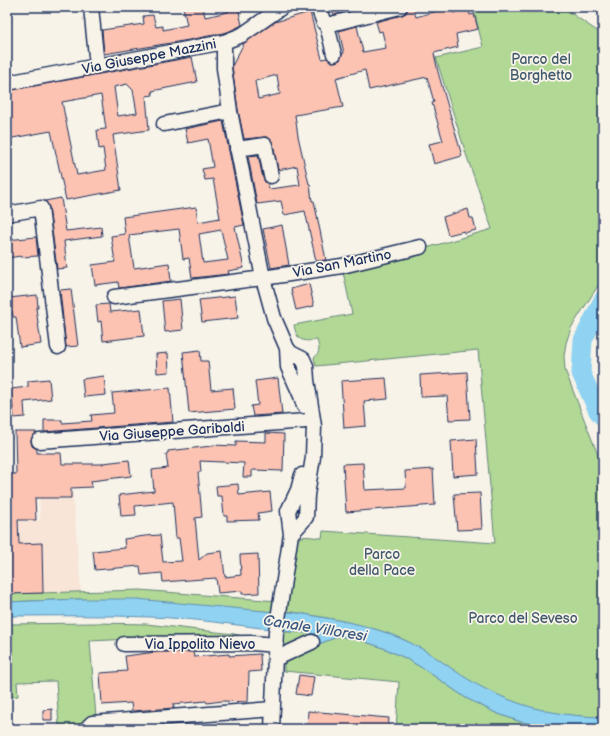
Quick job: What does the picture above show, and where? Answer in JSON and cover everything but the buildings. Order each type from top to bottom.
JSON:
[{"type":"street","points":[[90,7],[97,66]]},
{"type":"street","name":"Via Giuseppe Mazzini","points":[[7,83],[224,42],[242,35],[282,7]]},
{"type":"street","points":[[318,7],[334,54]]},
{"type":"street","points":[[325,24],[400,7]]},
{"type":"street","points":[[224,42],[224,68],[230,110],[263,278],[274,318],[287,348],[291,353],[300,357],[306,362],[307,380],[314,426],[313,457],[307,495],[306,514],[302,522],[291,534]]},
{"type":"street","points":[[164,124],[230,110]]},
{"type":"street","points":[[237,149],[265,145],[271,176]]},
{"type":"street","points":[[7,214],[40,208],[58,347]]},
{"type":"street","name":"Via San Martino","points":[[114,297],[263,278],[342,266],[420,247]]},
{"type":"street","points":[[272,729],[279,610],[291,534],[288,511],[298,490],[306,444],[306,421],[301,396],[288,367],[287,348]]},
{"type":"street","name":"Via Giuseppe Garibaldi","points":[[39,441],[306,421]]},
{"type":"street","points":[[276,645],[312,642]]},
{"type":"street","name":"Via Ippolito Nievo","points":[[124,644],[252,643],[276,645]]},
{"type":"street","points":[[89,726],[273,709]]},
{"type":"shaded area","points":[[71,468],[81,592],[7,594],[7,521],[40,520],[39,470]]},
{"type":"green space","name":"Parco del Seveso","points":[[473,7],[562,7],[603,35],[603,278],[571,328],[566,343],[564,356],[565,370],[603,468],[603,717],[560,714],[539,710],[516,703],[484,689],[421,649],[388,633],[360,625],[287,611],[291,562],[295,544],[298,539],[306,536],[322,538],[323,531],[495,543],[478,350],[316,366],[314,358],[319,352],[317,340],[308,341],[301,339],[295,330],[294,325],[352,314],[343,272],[492,229],[466,154],[436,58],[483,47]]},
{"type":"green space","points":[[140,590],[277,601],[275,612],[79,599],[7,602],[7,594]]},
{"type":"green space","points":[[7,624],[146,624],[243,636],[169,637],[90,641],[96,717],[85,719],[79,725],[59,727],[56,681],[17,682],[18,696],[7,697]]},
{"type":"green space","points":[[285,632],[304,632],[319,634],[284,651]]},
{"type":"green space","points":[[339,636],[363,641],[386,649],[424,669],[466,698],[496,713],[545,729],[396,729],[399,682],[284,671],[284,661],[314,646]]},
{"type":"water","name":"Canale Villoresi","points":[[79,599],[136,599],[275,612],[292,612],[361,625],[411,643],[475,684],[507,699],[547,711],[603,717],[603,729],[554,729],[518,721],[496,713],[466,698],[424,669],[403,657],[363,641],[339,636],[314,646],[310,639],[318,634],[287,632],[198,620],[132,616],[7,616],[7,602]]},
{"type":"waterway","points":[[603,300],[583,340],[581,373],[598,411],[603,417]]},
{"type":"park label","name":"Parco del Borghetto","points":[[541,68]]},
{"type":"park label","name":"Parco della Pace","points":[[382,562]]}]
